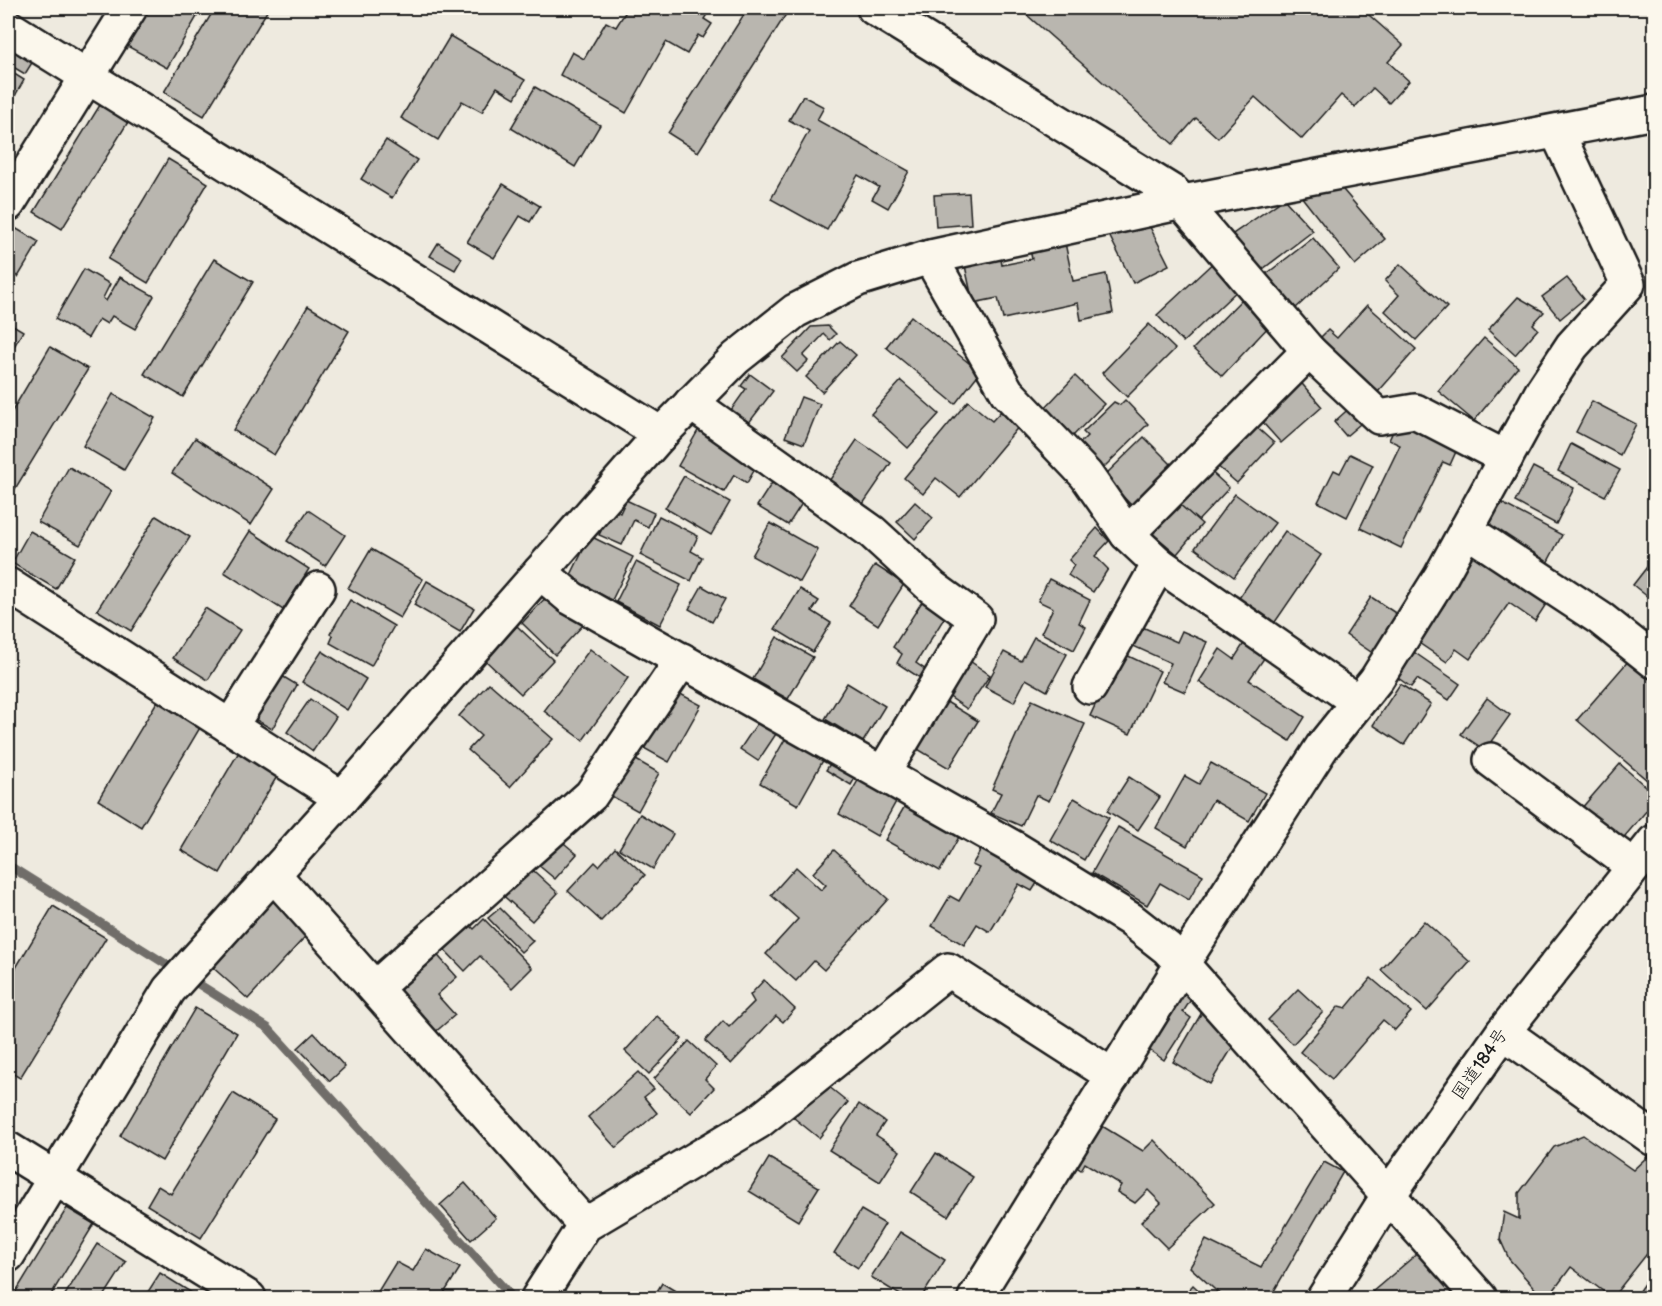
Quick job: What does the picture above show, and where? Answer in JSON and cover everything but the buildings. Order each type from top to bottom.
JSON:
[{"type":"main road","points":[[8,204],[130,8]]},
{"type":"main road","points":[[874,8],[1174,193],[1309,351],[1379,417],[1415,411],[1506,458]]},
{"type":"main road","points":[[8,27],[661,434]]},
{"type":"main road","points":[[8,1255],[169,990],[342,798],[661,434],[736,358],[795,311],[858,279],[930,257],[1183,202],[1654,112]]},
{"type":"main road","points":[[975,1299],[1182,964],[1322,747],[1376,680],[1466,530],[1543,390],[1572,346],[1628,284],[1557,132]]},
{"type":"main road","points":[[930,257],[1007,392],[1086,475],[1127,534],[1159,564],[1358,702]]},
{"type":"main road","points":[[1127,534],[1309,351]]},
{"type":"main road","points":[[691,403],[872,532],[932,587],[976,619],[882,773]]},
{"type":"main road","points":[[1466,530],[1601,619],[1654,661]]},
{"type":"main road","points":[[1090,687],[1159,564]]},
{"type":"main road","points":[[540,572],[571,598],[882,773],[1130,919],[1182,964],[1480,1299]]},
{"type":"main road","points":[[8,585],[342,798]]},
{"type":"main road","points":[[230,727],[318,589]]},
{"type":"main road","points":[[375,988],[591,795],[682,660]]},
{"type":"main road","points":[[1491,760],[1634,867]]},
{"type":"main road","name":"国道184号","points":[[1324,1299],[1388,1196],[1503,1032],[1654,842]]},
{"type":"main road","points":[[273,874],[585,1225]]},
{"type":"main road","points":[[538,1299],[585,1225],[758,1122],[948,970],[1113,1076]]},
{"type":"main road","points":[[1503,1032],[1654,1139]]},
{"type":"main road","points":[[8,1149],[249,1299]]},
{"type":"waterway","points":[[8,865],[177,971]]},
{"type":"waterway","points":[[189,978],[268,1028],[510,1295]]}]
